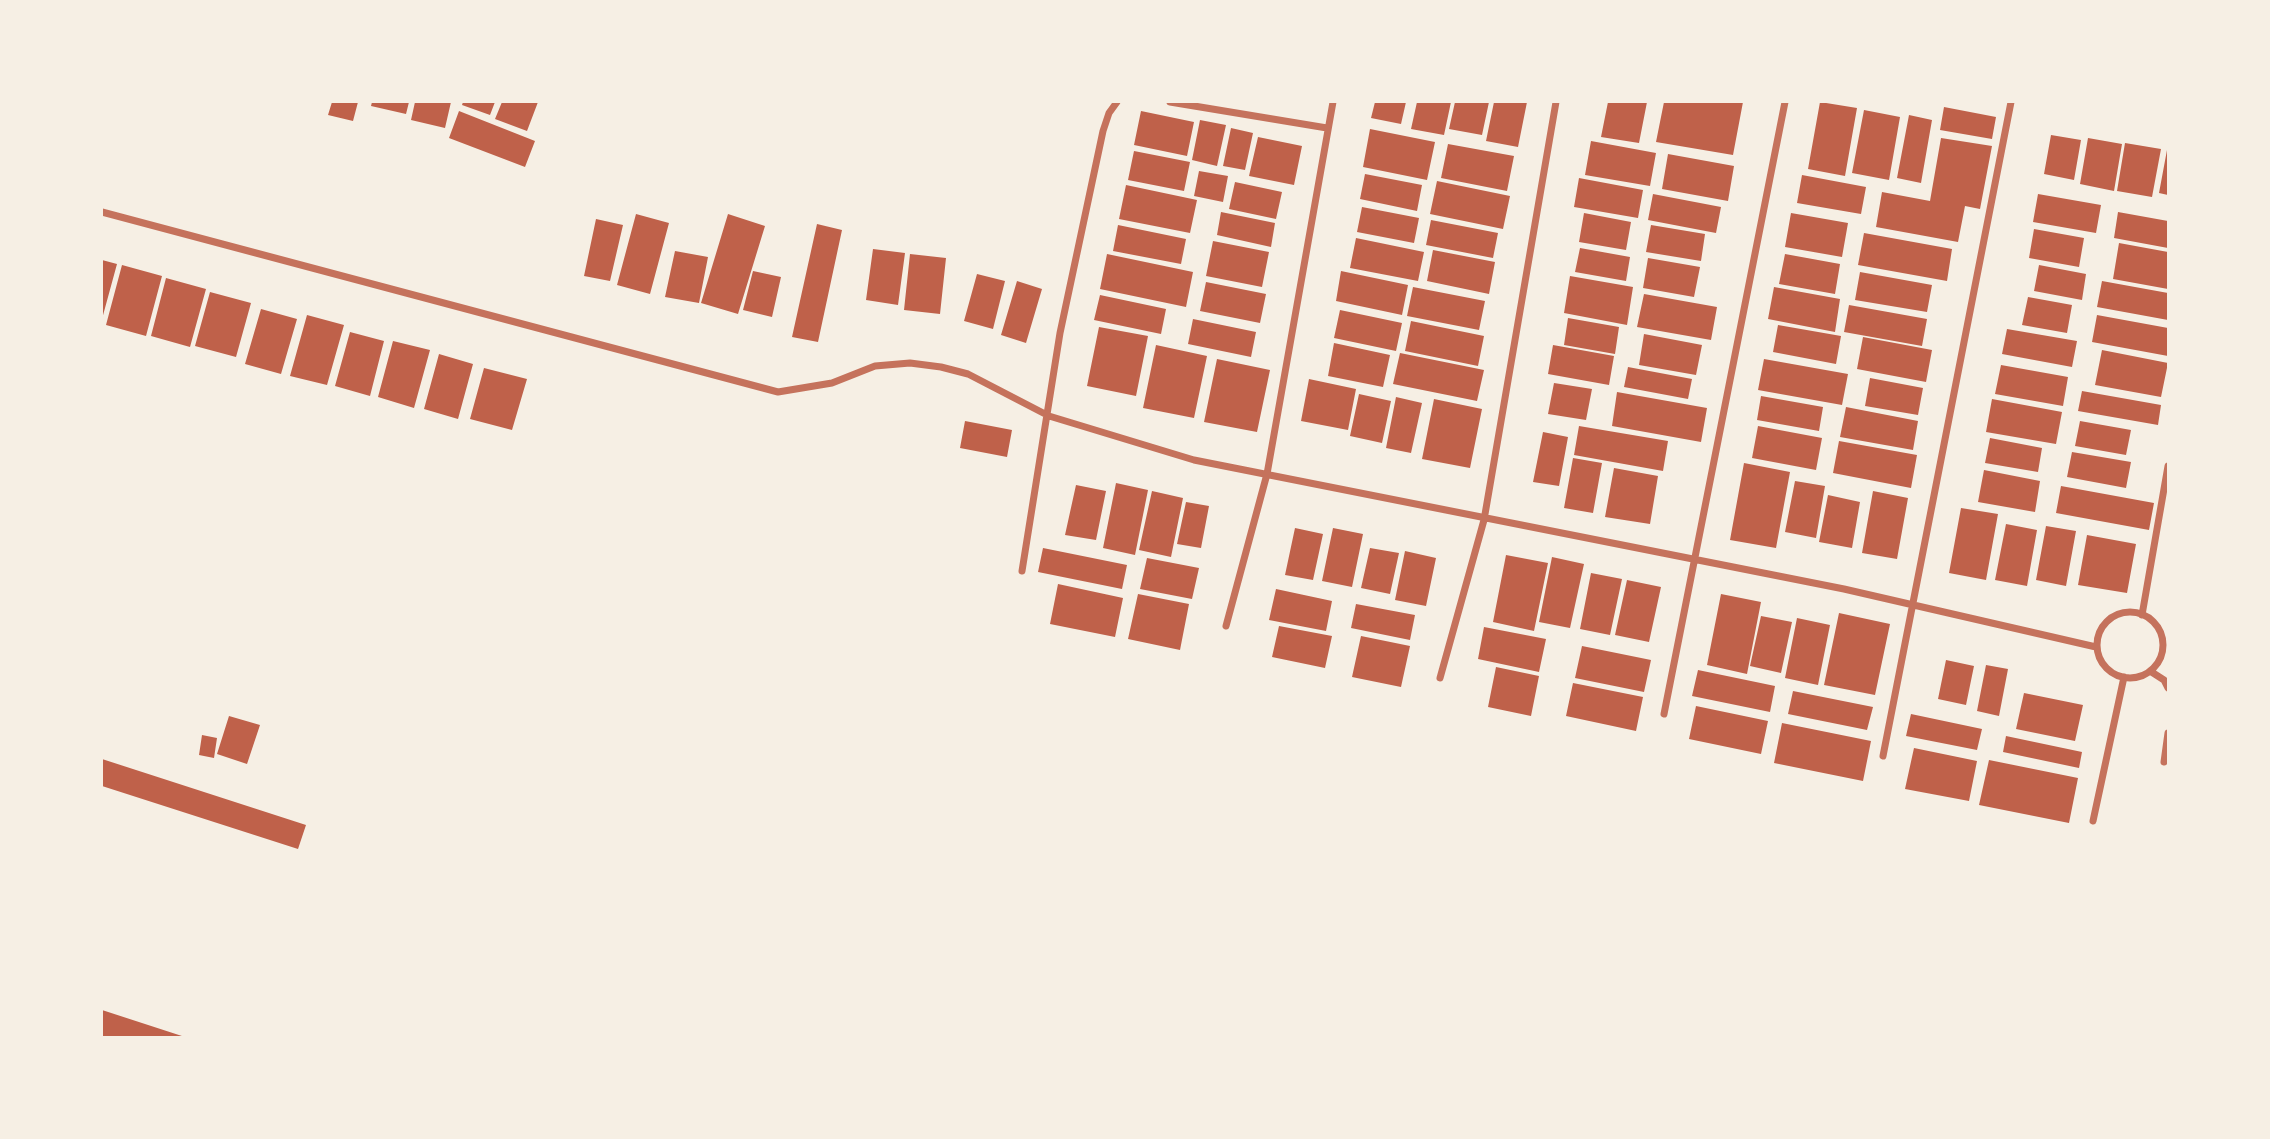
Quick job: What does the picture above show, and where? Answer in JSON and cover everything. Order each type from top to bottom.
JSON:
[{"type":"street","points":[[1022,571],[1049,416],[1060,333],[1100,145],[1109,113],[1117,102]]},
{"type":"street","points":[[1170,102],[1327,128]]},
{"type":"street","points":[[1226,626],[1267,474],[1333,102]]},
{"type":"street","points":[[1440,678],[1484,520],[1556,102]]},
{"type":"street","points":[[1664,714],[1785,102]]},
{"type":"street","points":[[1883,756],[2011,102]]},
{"type":"street","points":[[102,212],[778,392],[832,383],[875,366],[911,363],[941,366],[968,374],[1049,416],[1194,460],[1911,604],[2096,647]]},
{"type":"street","points":[[2142,615],[2168,466]]},
{"type":"street","points":[[2120,613],[2142,615],[2165,634],[2161,654],[2150,671],[2133,678],[2124,677],[2105,667],[2096,647],[2102,626],[2120,613]]},
{"type":"street","points":[[2150,671],[2164,680],[2168,688]]},
{"type":"street","points":[[2093,821],[2124,677]]},
{"type":"street","points":[[2164,762],[2168,733]]},
{"type":"building","points":[[332,102],[358,102],[353,121],[328,115]]},
{"type":"building","points":[[372,102],[409,102],[406,114],[371,106]]},
{"type":"building","points":[[415,102],[451,102],[445,128],[411,120]]},
{"type":"building","points":[[463,102],[495,102],[490,115],[462,105]]},
{"type":"building","points":[[502,102],[538,102],[527,131],[495,119]]},
{"type":"building","points":[[1375,102],[1406,102],[1401,124],[1371,118]]},
{"type":"building","points":[[1417,102],[1451,102],[1444,135],[1411,129]]},
{"type":"building","points":[[1455,102],[1489,102],[1482,135],[1449,129]]},
{"type":"building","points":[[1494,102],[1527,102],[1518,147],[1486,141]]},
{"type":"building","points":[[1608,102],[1647,102],[1639,143],[1601,137]]},
{"type":"building","points":[[1664,102],[1743,102],[1733,155],[1656,142]]},
{"type":"building","points":[[1820,102],[1857,108],[1845,176],[1808,169]]},
{"type":"building","points":[[1944,107],[1996,117],[1992,139],[1940,130]]},
{"type":"building","points":[[1864,110],[1900,117],[1889,180],[1852,173]]},
{"type":"building","points":[[459,111],[535,141],[525,167],[449,138]]},
{"type":"building","points":[[1141,111],[1194,122],[1187,156],[1134,145]]},
{"type":"building","points":[[1909,115],[1932,120],[1921,183],[1897,178]]},
{"type":"building","points":[[1200,120],[1226,125],[1217,166],[1192,160]]},
{"type":"building","points":[[1231,128],[1253,133],[1245,170],[1223,166]]},
{"type":"building","points":[[1370,129],[1435,142],[1427,180],[1363,167]]},
{"type":"building","points":[[2051,135],[2081,140],[2074,180],[2044,174]]},
{"type":"building","points":[[1258,137],[1302,146],[1294,185],[1249,176]]},
{"type":"building","points":[[1941,138],[1992,146],[1980,209],[1965,206],[1958,242],[1876,227],[1882,192],[1930,201]]},
{"type":"building","points":[[2088,138],[2122,144],[2114,191],[2080,184]]},
{"type":"building","points":[[1591,141],[1656,153],[1650,186],[1585,175]]},
{"type":"building","points":[[2125,143],[2161,149],[2152,197],[2117,191]]},
{"type":"building","points":[[1448,144],[1514,156],[1507,191],[1441,178]]},
{"type":"building","points":[[2168,150],[2168,195],[2159,193]]},
{"type":"building","points":[[1134,151],[1190,162],[1184,191],[1128,180]]},
{"type":"building","points":[[1668,154],[1734,166],[1728,201],[1662,189]]},
{"type":"building","points":[[1199,171],[1228,176],[1223,202],[1194,196]]},
{"type":"building","points":[[1365,174],[1422,185],[1417,211],[1360,199]]},
{"type":"building","points":[[1802,175],[1866,187],[1861,214],[1797,203]]},
{"type":"building","points":[[1579,178],[1643,190],[1638,218],[1574,207]]},
{"type":"building","points":[[1437,181],[1510,196],[1503,229],[1430,214]]},
{"type":"building","points":[[1235,182],[1282,192],[1276,219],[1229,209]]},
{"type":"building","points":[[1126,185],[1197,200],[1190,233],[1119,219]]},
{"type":"building","points":[[1653,194],[1721,207],[1716,233],[1648,220]]},
{"type":"building","points":[[2038,194],[2101,205],[2096,233],[2033,222]]},
{"type":"building","points":[[1362,207],[1419,218],[1414,243],[1357,232]]},
{"type":"building","points":[[1221,212],[1275,223],[1271,247],[1217,235]]},
{"type":"building","points":[[2118,212],[2168,221],[2168,248],[2114,238]]},
{"type":"building","points":[[1584,213],[1631,222],[1626,250],[1579,242]]},
{"type":"building","points":[[1791,213],[1848,223],[1842,257],[1785,247]]},
{"type":"building","points":[[636,214],[669,223],[650,294],[617,285]]},
{"type":"building","points":[[728,214],[765,226],[738,314],[701,303]]},
{"type":"building","points":[[596,219],[623,225],[610,281],[584,276]]},
{"type":"building","points":[[1431,220],[1498,233],[1493,258],[1426,245]]},
{"type":"building","points":[[817,224],[842,230],[818,342],[792,337]]},
{"type":"building","points":[[1118,225],[1186,239],[1181,264],[1113,251]]},
{"type":"building","points":[[1651,225],[1705,234],[1701,261],[1646,252]]},
{"type":"building","points":[[2034,229],[2084,238],[2079,267],[2029,258]]},
{"type":"building","points":[[1864,233],[1952,249],[1947,281],[1858,265]]},
{"type":"building","points":[[1356,238],[1424,252],[1418,281],[1350,268]]},
{"type":"building","points":[[1213,241],[1269,252],[1262,287],[1206,276]]},
{"type":"building","points":[[2119,243],[2168,252],[2168,289],[2113,279]]},
{"type":"building","points":[[1580,248],[1630,257],[1626,281],[1575,272]]},
{"type":"building","points":[[873,249],[905,253],[898,305],[866,300]]},
{"type":"building","points":[[1433,250],[1495,262],[1489,294],[1427,281]]},
{"type":"building","points":[[675,251],[708,257],[699,303],[665,297]]},
{"type":"building","points":[[910,254],[946,258],[940,314],[904,310]]},
{"type":"building","points":[[1107,254],[1193,272],[1186,307],[1100,289]]},
{"type":"building","points":[[1785,254],[1840,264],[1835,294],[1779,284]]},
{"type":"building","points":[[1648,258],[1700,267],[1694,297],[1643,288]]},
{"type":"building","points":[[102,260],[117,264],[102,319]]},
{"type":"building","points":[[122,265],[162,276],[146,336],[106,325]]},
{"type":"building","points":[[2039,265],[2086,274],[2082,300],[2034,291]]},
{"type":"building","points":[[753,271],[781,277],[772,317],[743,310]]},
{"type":"building","points":[[1341,271],[1408,285],[1402,315],[1336,301]]},
{"type":"building","points":[[1860,272],[1932,285],[1927,312],[1855,300]]},
{"type":"building","points":[[977,274],[1005,281],[993,329],[964,321]]},
{"type":"building","points":[[1570,276],[1633,287],[1627,325],[1564,313]]},
{"type":"building","points":[[166,278],[206,289],[190,347],[151,336]]},
{"type":"building","points":[[1017,281],[1042,289],[1026,343],[1001,335]]},
{"type":"building","points":[[2102,281],[2168,293],[2168,320],[2097,307]]},
{"type":"building","points":[[1206,282],[1266,294],[1260,323],[1200,311]]},
{"type":"building","points":[[1413,287],[1485,301],[1479,330],[1407,316]]},
{"type":"building","points":[[1774,287],[1840,299],[1835,332],[1768,319]]},
{"type":"building","points":[[210,292],[251,303],[236,357],[195,346]]},
{"type":"building","points":[[1644,294],[1717,307],[1711,340],[1637,327]]},
{"type":"building","points":[[1100,295],[1166,309],[1161,334],[1094,320]]},
{"type":"building","points":[[2028,297],[2072,305],[2067,333],[2022,325]]},
{"type":"building","points":[[1849,305],[1927,319],[1922,346],[1844,332]]},
{"type":"building","points":[[261,309],[297,319],[281,374],[245,364]]},
{"type":"building","points":[[1340,310],[1402,323],[1396,351],[1334,338]]},
{"type":"building","points":[[307,315],[344,325],[327,385],[290,376]]},
{"type":"building","points":[[2097,315],[2168,328],[2168,356],[2092,342]]},
{"type":"building","points":[[1568,318],[1619,327],[1615,354],[1564,345]]},
{"type":"building","points":[[1193,319],[1256,332],[1251,357],[1188,344]]},
{"type":"building","points":[[1411,321],[1484,336],[1478,366],[1405,351]]},
{"type":"building","points":[[1778,325],[1841,336],[1836,364],[1773,352]]},
{"type":"building","points":[[1099,327],[1148,336],[1136,396],[1087,386]]},
{"type":"building","points":[[2007,329],[2077,341],[2072,367],[2002,354]]},
{"type":"building","points":[[350,332],[384,341],[370,396],[335,386]]},
{"type":"building","points":[[1644,334],[1702,345],[1696,375],[1639,365]]},
{"type":"building","points":[[1863,337],[1932,350],[1926,382],[1857,369]]},
{"type":"building","points":[[393,341],[430,350],[414,408],[378,397]]},
{"type":"building","points":[[1334,343],[1390,355],[1383,387],[1328,376]]},
{"type":"building","points":[[1156,345],[1207,356],[1194,418],[1143,408]]},
{"type":"building","points":[[1553,345],[1614,356],[1609,385],[1548,374]]},
{"type":"building","points":[[2102,350],[2168,363],[2161,397],[2095,385]]},
{"type":"building","points":[[1400,353],[1484,370],[1477,401],[1393,384]]},
{"type":"building","points":[[439,354],[473,364],[458,419],[424,409]]},
{"type":"building","points":[[1217,359],[1270,370],[1257,432],[1204,422]]},
{"type":"building","points":[[1764,359],[1848,374],[1842,405],[1758,390]]},
{"type":"building","points":[[2001,365],[2068,377],[2063,406],[1995,394]]},
{"type":"building","points":[[1628,367],[1692,379],[1688,399],[1624,387]]},
{"type":"building","points":[[484,368],[527,379],[512,430],[470,419]]},
{"type":"building","points":[[1870,378],[1923,388],[1918,415],[1865,406]]},
{"type":"building","points":[[1309,379],[1356,389],[1348,430],[1301,421]]},
{"type":"building","points":[[1554,383],[1592,389],[1586,420],[1548,414]]},
{"type":"building","points":[[2082,391],[2161,405],[2158,425],[2078,411]]},
{"type":"building","points":[[1617,392],[1707,408],[1701,442],[1612,426]]},
{"type":"building","points":[[1359,394],[1391,401],[1382,443],[1350,436]]},
{"type":"building","points":[[1761,396],[1823,407],[1819,431],[1757,420]]},
{"type":"building","points":[[1396,397],[1422,403],[1411,453],[1386,448]]},
{"type":"building","points":[[1434,399],[1482,409],[1470,468],[1422,459]]},
{"type":"building","points":[[1992,399],[2062,412],[2056,444],[1986,432]]},
{"type":"building","points":[[1846,407],[1918,421],[1913,450],[1840,437]]},
{"type":"building","points":[[965,421],[1012,430],[1007,457],[960,448]]},
{"type":"building","points":[[2080,421],[2131,430],[2126,455],[2075,446]]},
{"type":"building","points":[[1579,426],[1668,441],[1663,471],[1574,455]]},
{"type":"building","points":[[1758,426],[1822,438],[1816,470],[1752,458]]},
{"type":"building","points":[[1543,432],[1568,437],[1559,486],[1533,482]]},
{"type":"building","points":[[1990,438],[2042,448],[2038,472],[1985,463]]},
{"type":"building","points":[[1839,441],[1917,455],[1911,488],[1833,473]]},
{"type":"building","points":[[2072,452],[2131,462],[2126,488],[2067,477]]},
{"type":"building","points":[[1573,458],[1602,463],[1593,513],[1564,508]]},
{"type":"building","points":[[1744,463],[1790,472],[1776,548],[1730,540]]},
{"type":"building","points":[[1614,468],[1658,476],[1650,524],[1605,517]]},
{"type":"building","points":[[1984,470],[2040,481],[2035,512],[1978,502]]},
{"type":"building","points":[[1795,481],[1825,486],[1816,538],[1785,532]]},
{"type":"building","points":[[1116,483],[1148,490],[1135,555],[1103,548]]},
{"type":"building","points":[[1076,485],[1106,491],[1096,540],[1065,535]]},
{"type":"building","points":[[2061,486],[2154,503],[2149,530],[2056,513]]},
{"type":"building","points":[[1152,491],[1183,498],[1171,557],[1139,550]]},
{"type":"building","points":[[1873,491],[1908,498],[1897,559],[1862,553]]},
{"type":"building","points":[[1828,495],[1860,502],[1852,548],[1819,542]]},
{"type":"building","points":[[1186,502],[1209,506],[1201,548],[1177,544]]},
{"type":"building","points":[[1961,508],[1998,514],[1986,580],[1949,573]]},
{"type":"building","points":[[2006,524],[2037,530],[2027,586],[1995,580]]},
{"type":"building","points":[[2046,526],[2076,531],[2066,586],[2036,580]]},
{"type":"building","points":[[1295,528],[1323,534],[1313,580],[1285,575]]},
{"type":"building","points":[[1333,528],[1363,534],[1352,587],[1322,581]]},
{"type":"building","points":[[2087,535],[2136,544],[2127,593],[2078,585]]},
{"type":"building","points":[[1043,548],[1127,565],[1122,589],[1038,572]]},
{"type":"building","points":[[1370,548],[1399,553],[1390,594],[1361,588]]},
{"type":"building","points":[[1405,551],[1436,558],[1426,606],[1395,600]]},
{"type":"building","points":[[1506,555],[1548,563],[1534,631],[1493,622]]},
{"type":"building","points":[[1552,557],[1584,564],[1570,628],[1539,622]]},
{"type":"building","points":[[1147,558],[1199,568],[1192,599],[1140,589]]},
{"type":"building","points":[[1591,573],[1622,579],[1610,635],[1580,629]]},
{"type":"building","points":[[1627,580],[1661,587],[1649,642],[1615,635]]},
{"type":"building","points":[[1058,584],[1123,598],[1115,637],[1050,624]]},
{"type":"building","points":[[1276,589],[1332,601],[1326,631],[1269,620]]},
{"type":"building","points":[[1138,594],[1189,604],[1180,650],[1128,639]]},
{"type":"building","points":[[1721,594],[1761,602],[1747,674],[1707,665]]},
{"type":"building","points":[[1356,604],[1415,615],[1410,640],[1351,628]]},
{"type":"building","points":[[1839,613],[1890,624],[1875,695],[1824,685]]},
{"type":"building","points":[[1761,616],[1792,622],[1781,673],[1750,666]]},
{"type":"building","points":[[1797,618],[1830,625],[1818,685],[1785,678]]},
{"type":"building","points":[[1279,626],[1332,636],[1325,668],[1272,657]]},
{"type":"building","points":[[1484,627],[1546,639],[1539,672],[1478,659]]},
{"type":"building","points":[[1361,636],[1410,646],[1401,687],[1352,677]]},
{"type":"building","points":[[1582,646],[1651,660],[1644,692],[1575,678]]},
{"type":"building","points":[[1946,660],[1974,666],[1966,705],[1938,699]]},
{"type":"building","points":[[1986,665],[2008,669],[1999,716],[1977,711]]},
{"type":"building","points":[[1496,667],[1539,676],[1531,716],[1488,707]]},
{"type":"building","points":[[1698,670],[1775,686],[1770,712],[1692,696]]},
{"type":"building","points":[[1573,683],[1643,697],[1636,731],[1566,716]]},
{"type":"building","points":[[1793,691],[1873,707],[1867,730],[1788,714]]},
{"type":"building","points":[[2024,693],[2083,705],[2075,741],[2016,729]]},
{"type":"building","points":[[1696,706],[1768,721],[1761,754],[1689,739]]},
{"type":"building","points":[[1911,714],[1982,729],[1977,750],[1906,736]]},
{"type":"building","points":[[229,716],[260,725],[247,764],[217,754]]},
{"type":"building","points":[[1782,723],[1871,741],[1863,781],[1774,763]]},
{"type":"building","points":[[202,735],[217,738],[214,758],[199,755]]},
{"type":"building","points":[[2006,736],[2082,752],[2079,768],[2003,752]]},
{"type":"building","points":[[1914,748],[1977,761],[1969,801],[1905,789]]},
{"type":"building","points":[[102,759],[306,825],[298,849],[102,786]]},
{"type":"building","points":[[1989,760],[2078,778],[2069,823],[1979,805]]},
{"type":"building","points":[[102,1010],[185,1037],[185,1038],[102,1038]]}]
